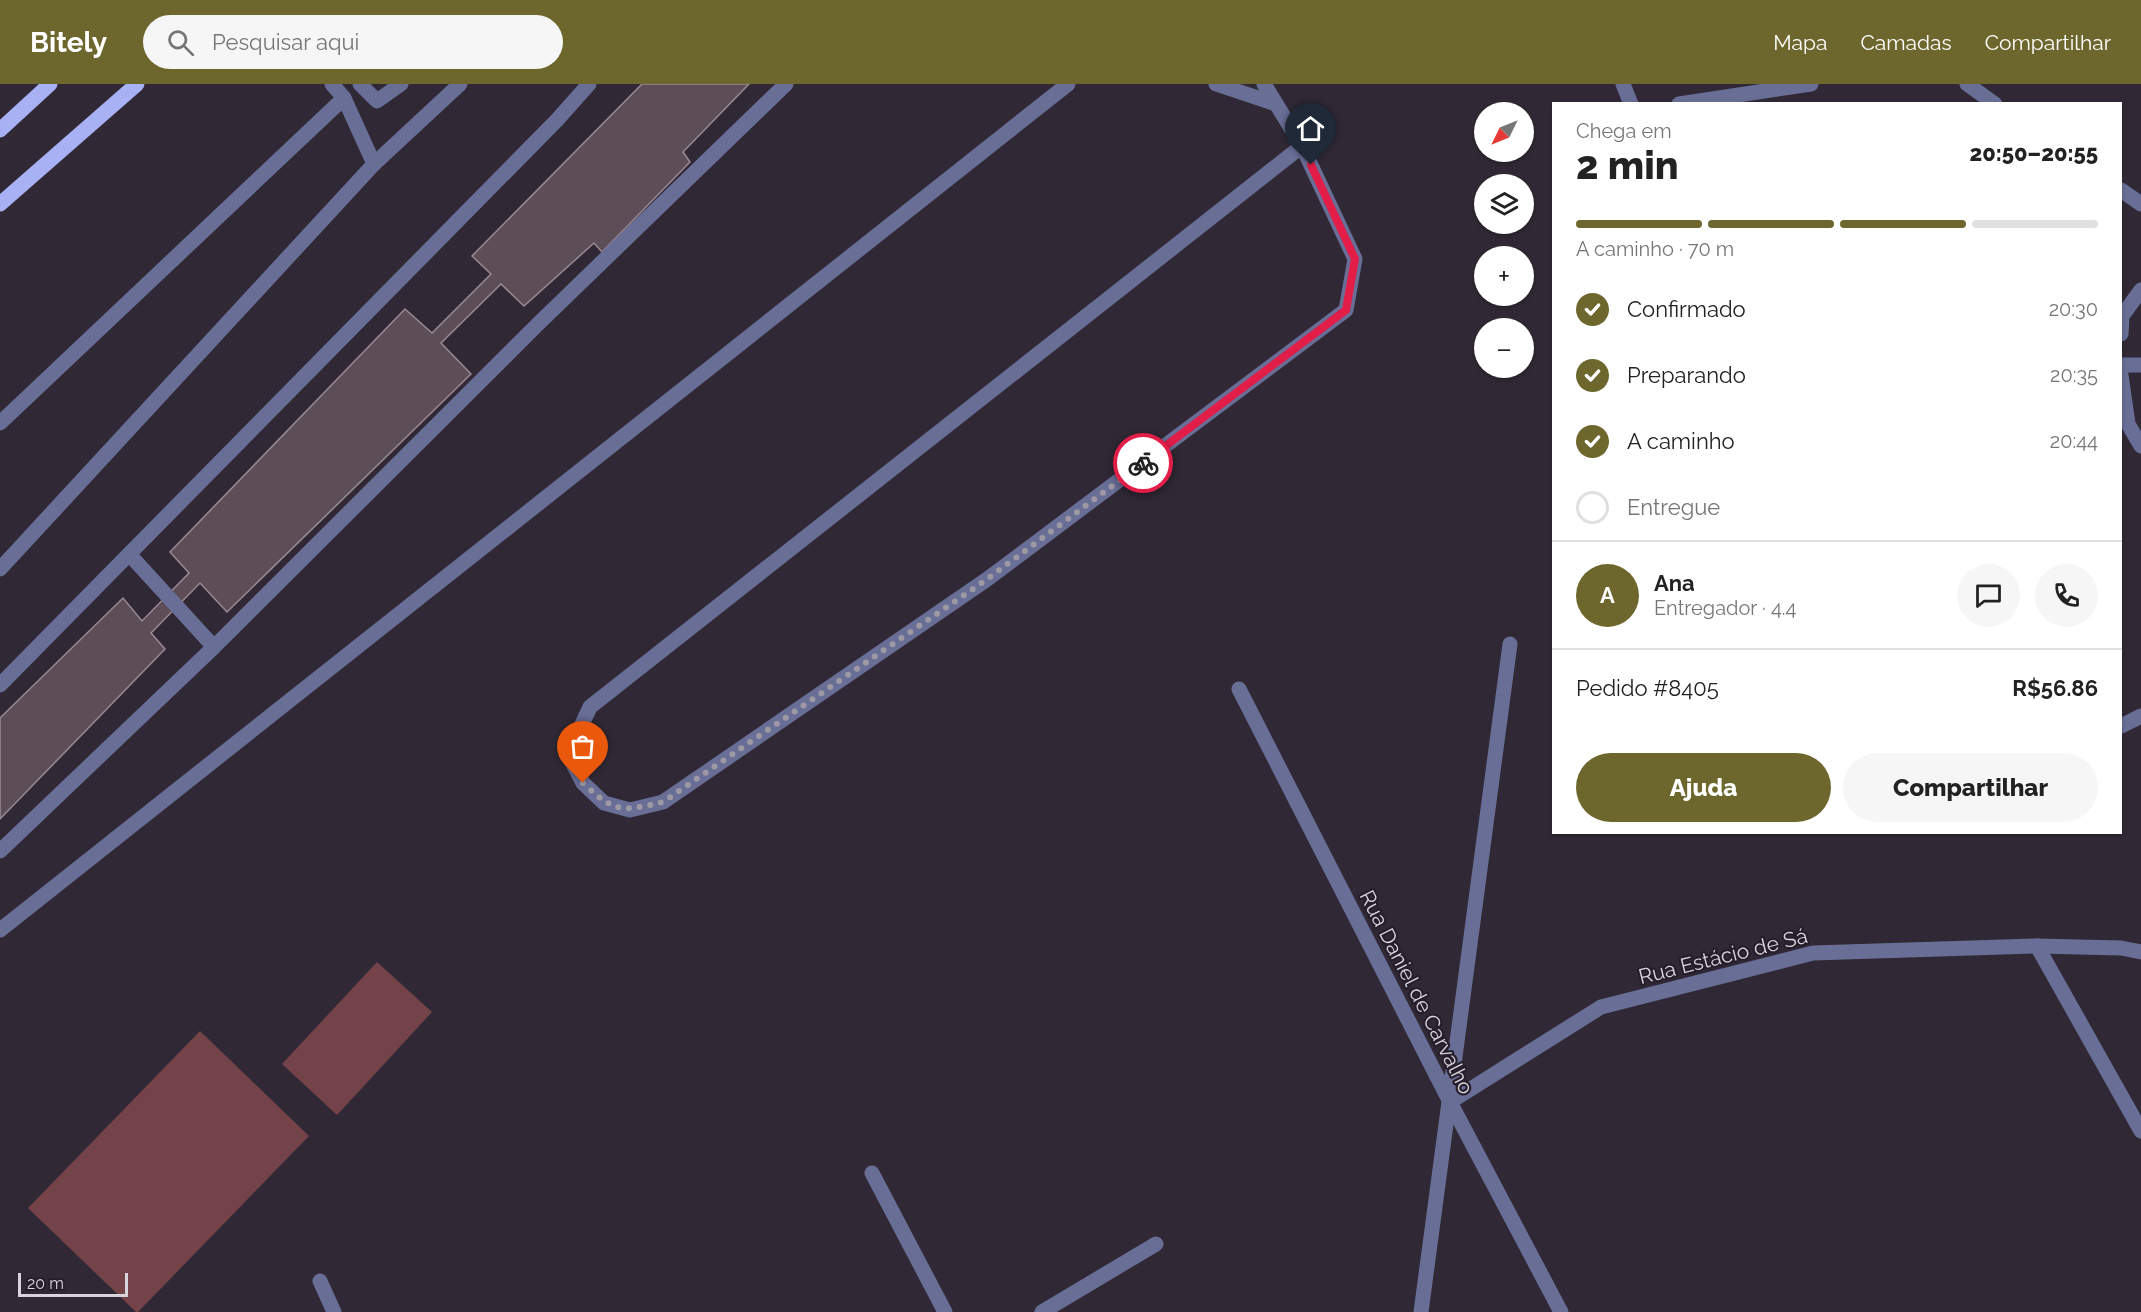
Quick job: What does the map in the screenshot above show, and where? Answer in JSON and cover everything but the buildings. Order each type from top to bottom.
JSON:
[{"type":"main road","points":[[0,130],[50,84]]},
{"type":"main road","points":[[0,204],[137,84]]},
{"type":"street","points":[[76,138],[147,84]]},
{"type":"street","points":[[332,84],[344,98],[374,164]]},
{"type":"street","points":[[360,84],[376,101],[401,84]]},
{"type":"street","points":[[0,569],[374,164],[460,84]]},
{"type":"street","points":[[0,685],[557,120],[589,84]]},
{"type":"street","points":[[0,851],[214,647],[538,324],[786,84]]},
{"type":"street","points":[[0,930],[1068,84]]},
{"type":"street","points":[[1216,84],[1276,104]]},
{"type":"street","points":[[1264,84],[1302,146],[1355,259],[1346,310],[986,580],[663,802],[630,810],[604,803],[583,783],[570,758],[577,735],[590,707],[1302,146]]},
{"type":"street","points":[[1623,84],[1629,102]]},
{"type":"street","points":[[1691,102],[1811,84]]},
{"type":"street","points":[[1967,84],[1992,102]]},
{"type":"street","points":[[0,423],[344,98]]},
{"type":"street","points":[[2122,191],[2141,204]]},
{"type":"street","points":[[2122,316],[2141,290]]},
{"type":"street","points":[[2122,365],[2141,365]]},
{"type":"street","points":[[2122,382],[2128,424],[2141,446]]},
{"type":"street","points":[[129,554],[214,647]]},
{"type":"street","points":[[1421,1312],[1510,644]]},
{"type":"street","name":"Rua Daniel de Carvalho","points":[[1239,689],[1450,1102],[1561,1312]]},
{"type":"street","points":[[2122,726],[2141,716]]},
{"type":"street","points":[[2037,946],[2141,1131]]},
{"type":"street","name":"Rua Estácio de Sá","points":[[1450,1102],[1601,1007],[1813,953],[2037,946],[2121,948],[2141,952]]},
{"type":"street","points":[[872,1173],[945,1312]]},
{"type":"street","points":[[1042,1312],[1156,1244]]},
{"type":"street","points":[[320,1281],[334,1312]]},
{"type":"shaded area","points":[[377,962],[432,1012],[337,1115],[282,1064]]},
{"type":"shaded area","points":[[200,1031],[309,1136],[136,1312],[28,1208]]},
{"type":"way so far","points":[[583,783],[604,803],[630,810],[663,802],[986,580],[1143,463]]},
{"type":"route","points":[[1143,463],[1346,310],[1355,259],[1311,165]]}]
